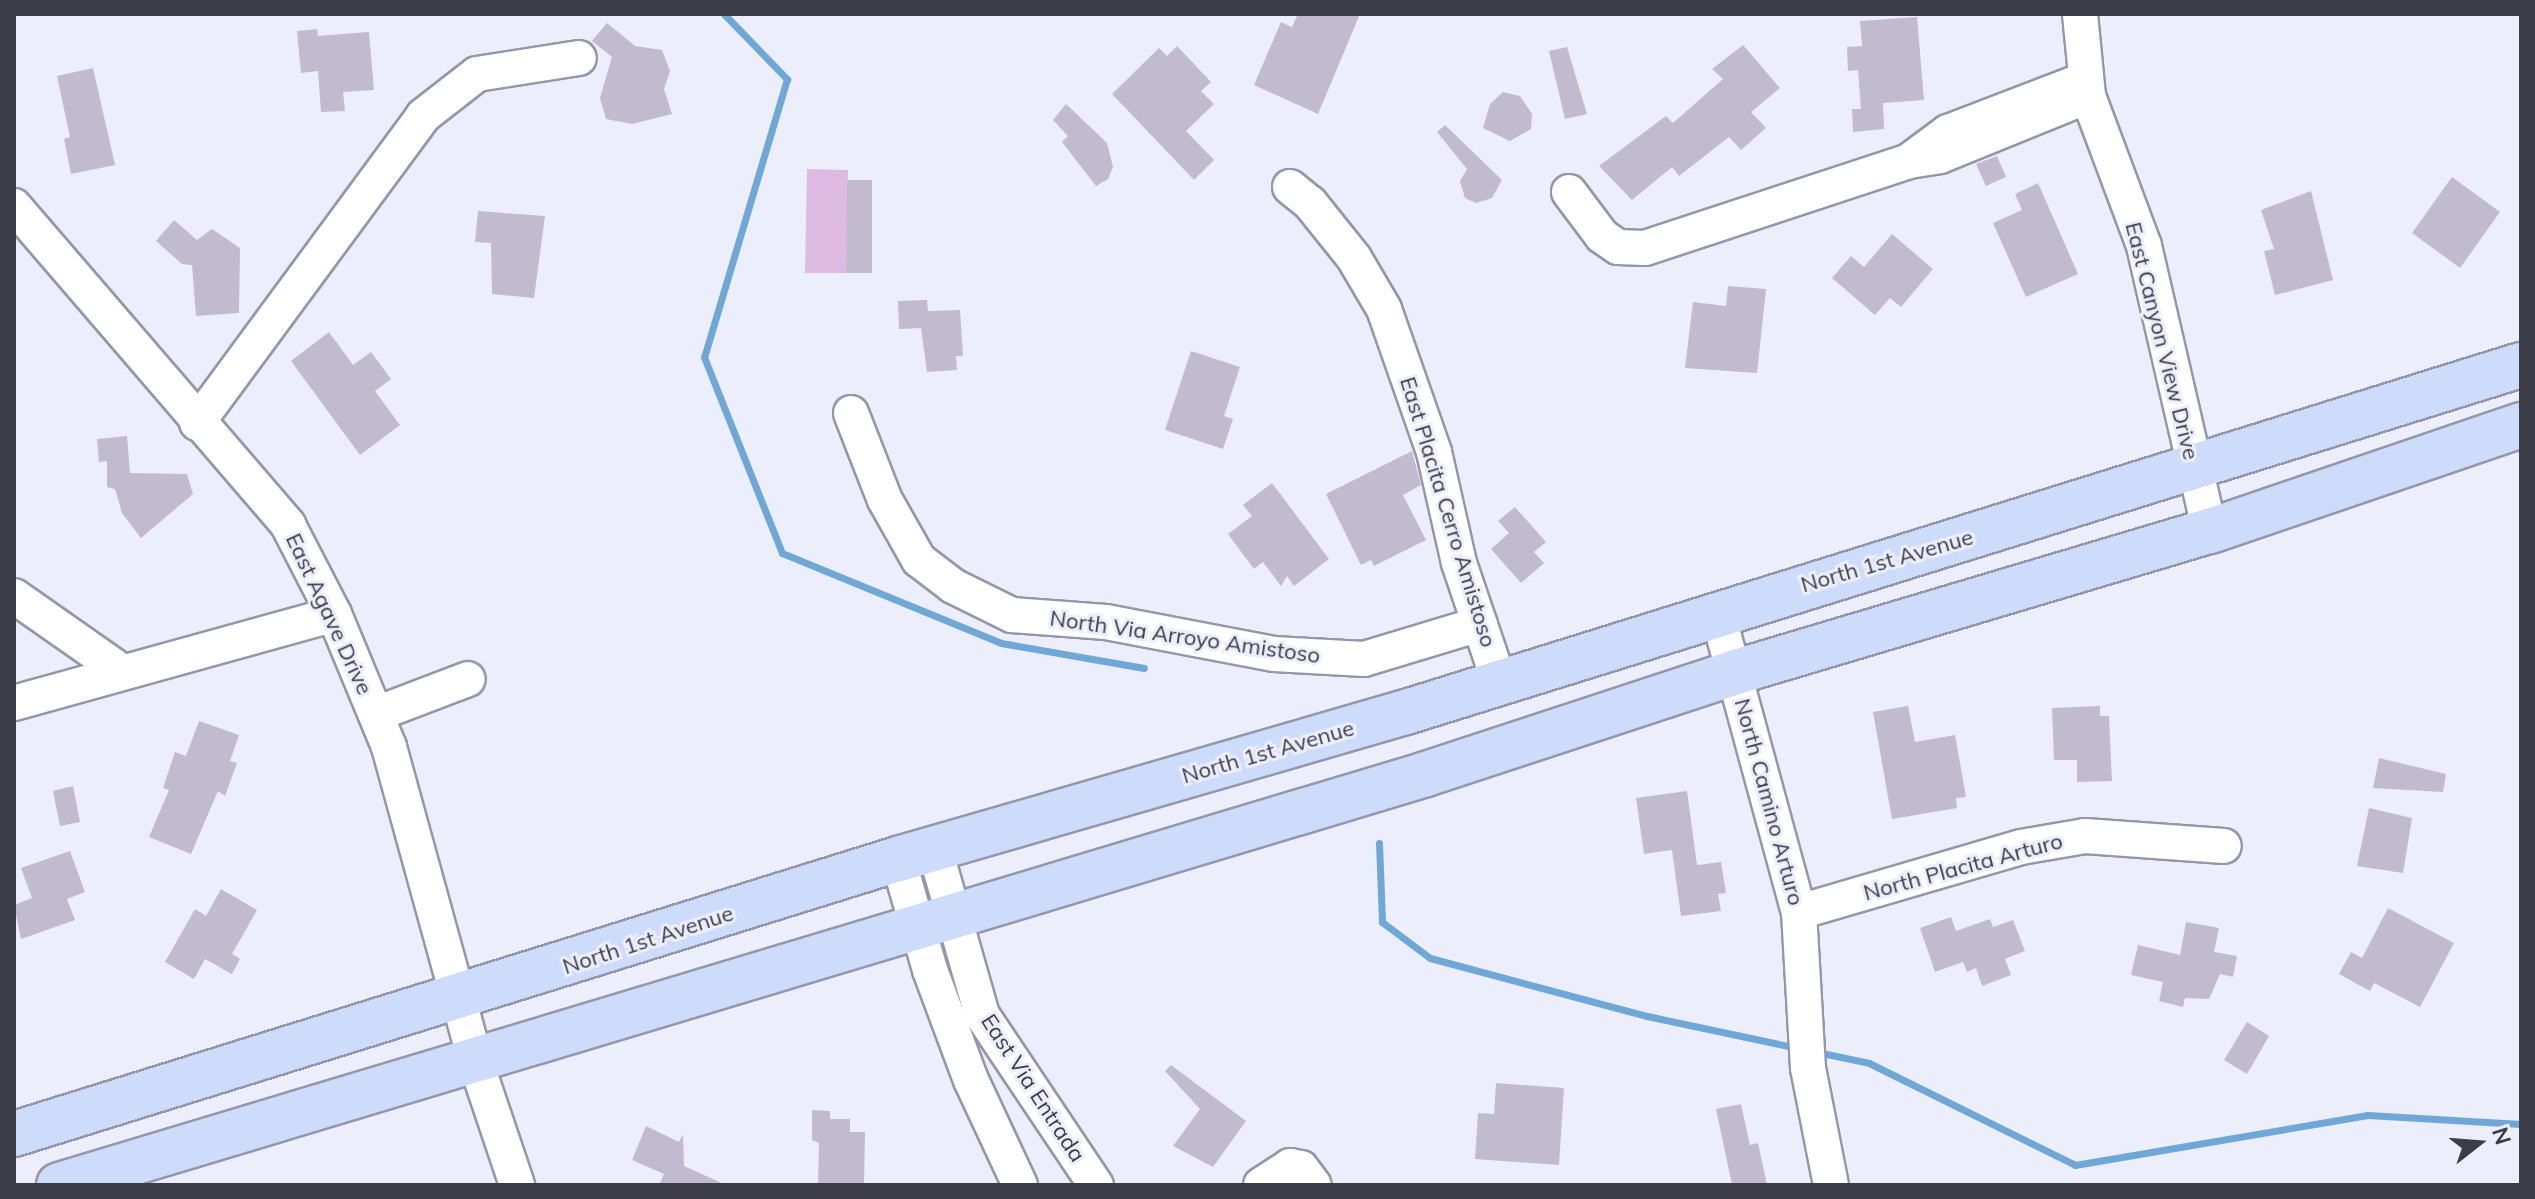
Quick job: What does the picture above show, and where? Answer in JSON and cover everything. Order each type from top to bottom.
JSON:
[{"type":"main road","name":"North 1st Avenue","points":[[14,1134],[916,854],[1499,681],[1717,611],[2521,365]]},
{"type":"main road","points":[[59,1185],[934,918],[1426,774],[1736,672],[2210,531],[2521,425]]},
{"type":"street","name":"East Canyon View Drive","points":[[2080,14],[2087,88],[2144,246],[2192,467],[2210,531]]},
{"type":"street","points":[[197,423],[423,116],[477,74],[579,58]]},
{"type":"street","points":[[1569,192],[1602,236],[1618,247],[1645,248],[1909,161],[1948,132],[2087,88]]},
{"type":"street","name":"East Placita Cerro Amistoso","points":[[1290,187],[1310,203],[1354,258],[1384,309],[1434,452],[1459,563],[1499,681]]},
{"type":"street","name":"East Agave Drive","points":[[14,206],[197,423],[288,525],[334,614],[376,714],[419,844],[475,1060],[517,1185]]},
{"type":"street","name":"North Via Arroyo Amistoso","points":[[851,413],[885,500],[919,560],[953,586],[1012,615],[1106,622],[1274,654],[1364,659],[1480,624]]},
{"type":"street","points":[[14,596],[121,671]]},
{"type":"street","name":"North Camino Arturo","points":[[1717,611],[1799,912],[1808,1068],[1831,1185]]},
{"type":"street","points":[[14,703],[334,614]]},
{"type":"street","points":[[376,714],[468,679]]},
{"type":"street","name":"North Placita Arturo","points":[[1799,912],[2021,847],[2085,836],[2224,846]]},
{"type":"street","name":"East Via Entrada","points":[[916,854],[971,1080],[1020,1185]]},
{"type":"street","name":"East Via Entrada","points":[[934,918],[982,1015],[1096,1185]]},
{"type":"street","points":[[1261,1185],[1290,1166],[1301,1168],[1314,1185]]},
{"type":"shaded area","points":[[807,169],[848,170],[846,273],[805,273]]},
{"type":"building","points":[[1298,14],[1360,14],[1318,114],[1254,85],[1281,22],[1292,27]]},
{"type":"building","points":[[1917,17],[1924,100],[1883,103],[1884,129],[1853,132],[1852,109],[1861,109],[1858,70],[1848,71],[1847,47],[1862,46],[1860,21]]},
{"type":"building","points":[[607,23],[635,46],[662,50],[670,71],[664,89],[672,114],[632,124],[606,119],[600,98],[612,57],[592,41]]},
{"type":"building","points":[[317,29],[318,36],[369,32],[374,90],[343,92],[345,111],[321,112],[318,71],[301,73],[297,31]]},
{"type":"building","points":[[1743,45],[1780,88],[1751,112],[1766,128],[1741,150],[1729,137],[1679,176],[1672,167],[1632,200],[1599,166],[1666,116],[1673,123],[1723,79],[1712,69]]},
{"type":"building","points":[[1177,46],[1211,82],[1201,91],[1214,104],[1186,131],[1214,160],[1194,180],[1112,94],[1159,48],[1167,56]]},
{"type":"building","points":[[1567,47],[1587,114],[1565,119],[1549,51]]},
{"type":"building","points":[[93,68],[115,165],[71,174],[64,139],[70,137],[57,76]]},
{"type":"building","points":[[1503,92],[1520,96],[1532,114],[1531,129],[1510,141],[1483,128],[1490,104]]},
{"type":"building","points":[[1066,104],[1107,143],[1113,167],[1108,179],[1096,186],[1062,142],[1068,136],[1053,120]]},
{"type":"building","points":[[1445,125],[1502,180],[1492,198],[1476,203],[1465,198],[1460,181],[1467,169],[1437,132]]},
{"type":"building","points":[[1997,156],[2006,177],[1986,186],[1976,164]]},
{"type":"building","points":[[2452,177],[2500,212],[2460,268],[2412,233]]},
{"type":"building","points":[[847,180],[872,180],[872,273],[846,273]]},
{"type":"building","points":[[2038,183],[2078,274],[2026,297],[1993,223],[2022,210],[2015,194]]},
{"type":"building","points":[[2311,191],[2333,280],[2275,295],[2264,251],[2274,249],[2261,210]]},
{"type":"building","points":[[478,211],[545,216],[534,298],[492,294],[491,243],[475,242]]},
{"type":"building","points":[[174,220],[197,240],[212,229],[240,248],[239,313],[196,316],[192,265],[182,264],[156,241]]},
{"type":"building","points":[[1892,234],[1933,269],[1901,307],[1890,298],[1875,315],[1832,278],[1851,256],[1864,267]]},
{"type":"building","points":[[1728,286],[1766,289],[1757,373],[1685,368],[1693,302],[1726,306]]},
{"type":"building","points":[[927,300],[928,311],[960,310],[963,356],[956,356],[957,370],[927,372],[921,328],[899,329],[898,301]]},
{"type":"building","points":[[329,332],[353,365],[371,352],[391,379],[375,391],[400,425],[360,455],[291,361]]},
{"type":"building","points":[[1191,351],[1240,367],[1224,416],[1233,419],[1223,449],[1165,430]]},
{"type":"building","points":[[127,436],[130,473],[187,474],[193,494],[141,538],[122,513],[115,489],[107,487],[107,461],[99,462],[97,439]]},
{"type":"building","points":[[1412,451],[1421,485],[1403,495],[1426,540],[1374,566],[1371,560],[1361,565],[1326,494]]},
{"type":"building","points":[[1272,483],[1329,559],[1294,586],[1287,576],[1281,586],[1263,562],[1254,569],[1228,534],[1252,516],[1243,505]]},
{"type":"building","points":[[1515,507],[1546,542],[1534,552],[1544,563],[1521,583],[1491,549],[1509,533],[1498,521]]},
{"type":"building","points":[[1908,706],[1915,742],[1955,735],[1966,797],[1956,798],[1957,808],[1892,819],[1873,712]]},
{"type":"building","points":[[2100,706],[2100,716],[2109,716],[2112,781],[2077,782],[2077,760],[2054,760],[2052,708]]},
{"type":"building","points":[[199,721],[239,735],[230,761],[237,763],[225,796],[218,791],[191,854],[149,837],[169,790],[163,788],[175,752],[186,756]]},
{"type":"building","points":[[2379,758],[2446,774],[2443,792],[2373,788]]},
{"type":"building","points":[[73,786],[80,822],[60,826],[53,791]]},
{"type":"building","points":[[1687,791],[1697,865],[1721,862],[1726,893],[1718,894],[1721,911],[1681,916],[1672,850],[1644,854],[1636,798]]},
{"type":"building","points":[[2369,808],[2412,818],[2403,873],[2357,866]]},
{"type":"building","points":[[70,851],[85,892],[67,899],[75,920],[21,939],[14,905],[32,898],[21,868]]},
{"type":"building","points":[[221,889],[257,910],[232,954],[240,959],[232,974],[205,959],[194,979],[165,962],[195,909],[206,916]]},
{"type":"building","points":[[2388,908],[2454,943],[2420,1007],[2374,983],[2370,991],[2339,974],[2351,952],[2362,958]]},
{"type":"building","points":[[1951,917],[1956,931],[1990,919],[1993,927],[2013,920],[2025,951],[2005,959],[2011,975],[1982,986],[1976,968],[1967,972],[1963,962],[1935,972],[1920,928]]},
{"type":"building","points":[[2186,922],[2219,928],[2214,952],[2237,956],[2233,977],[2220,974],[2209,999],[2185,998],[2183,1007],[2159,1001],[2163,982],[2131,975],[2138,945],[2180,955]]},
{"type":"building","points":[[2247,1022],[2269,1036],[2247,1074],[2224,1060]]},
{"type":"building","points":[[1171,1065],[1246,1121],[1213,1167],[1173,1146],[1200,1109],[1165,1071]]},
{"type":"building","points":[[1496,1083],[1564,1088],[1559,1165],[1475,1159],[1478,1113],[1494,1114]]},
{"type":"building","points":[[1741,1104],[1750,1145],[1758,1143],[1767,1185],[1732,1185],[1716,1109]]},
{"type":"building","points":[[812,1110],[830,1111],[830,1119],[850,1119],[850,1132],[865,1132],[864,1185],[818,1185],[819,1143],[812,1140]]},
{"type":"building","points":[[646,1126],[679,1142],[683,1134],[684,1166],[726,1185],[659,1185],[664,1174],[632,1160]]},
{"type":"waterway","points":[[724,14],[787,79],[704,357],[782,553],[1001,643],[1144,668]]},
{"type":"waterway","points":[[1379,843],[1382,922],[1430,958],[1647,1016],[1797,1048]]},
{"type":"waterway","points":[[1817,1052],[1869,1063],[2075,1165],[2368,1115],[2521,1124]]}]
